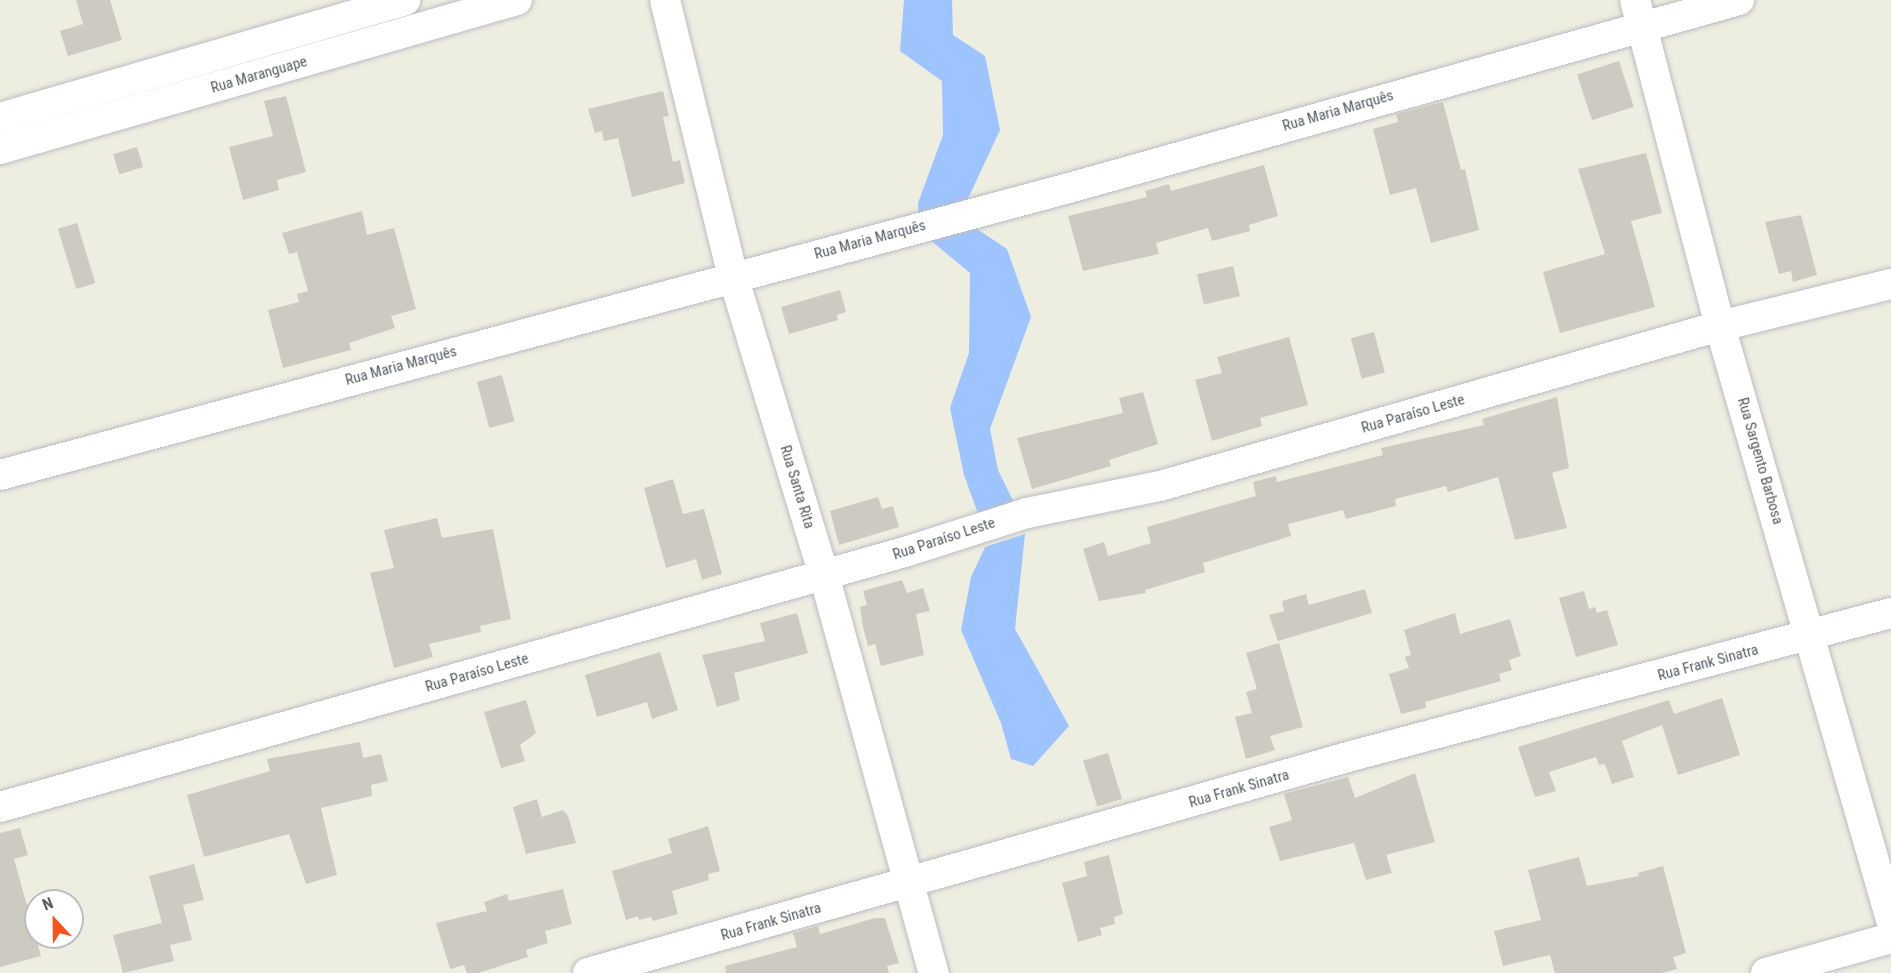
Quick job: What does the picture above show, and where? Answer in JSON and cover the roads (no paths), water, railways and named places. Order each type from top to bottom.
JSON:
[{"type":"street","name":"Rua Maranguape","points":[[0,118],[405,0]]},
{"type":"street","name":"Rua Maranguape","points":[[0,149],[517,0]]},
{"type":"street","name":"Rua Santa Rita","points":[[665,0],[733,276],[824,575],[934,973]]},
{"type":"street","name":"Rua Maria Marquês","points":[[0,475],[733,276],[1069,188],[1639,13],[1739,0]]},
{"type":"street","name":"Rua Sargento Barbosa","points":[[1639,13],[1720,326],[1812,636],[1891,920]]},
{"type":"street","name":"Rua Paraíso Leste","points":[[0,807],[824,575],[1027,513],[1160,486],[1720,326],[1891,284]]},
{"type":"street","name":"Rua Frank Sinatra","points":[[588,973],[1355,755],[1812,636],[1891,613]]},
{"type":"street","points":[[1766,973],[1891,938]]},
{"type":"water","points":[[904,0],[952,0],[953,35],[985,56],[1000,130],[965,205],[918,217],[918,203],[943,135],[942,81],[900,51]]},
{"type":"water","points":[[974,227],[1007,249],[1031,317],[990,429],[998,470],[1018,511],[981,522],[964,475],[950,408],[969,353],[970,273],[929,239]]},
{"type":"water","points":[[1025,534],[1015,629],[1069,726],[1033,766],[1011,759],[1001,723],[961,630],[971,577],[985,547]]}]
